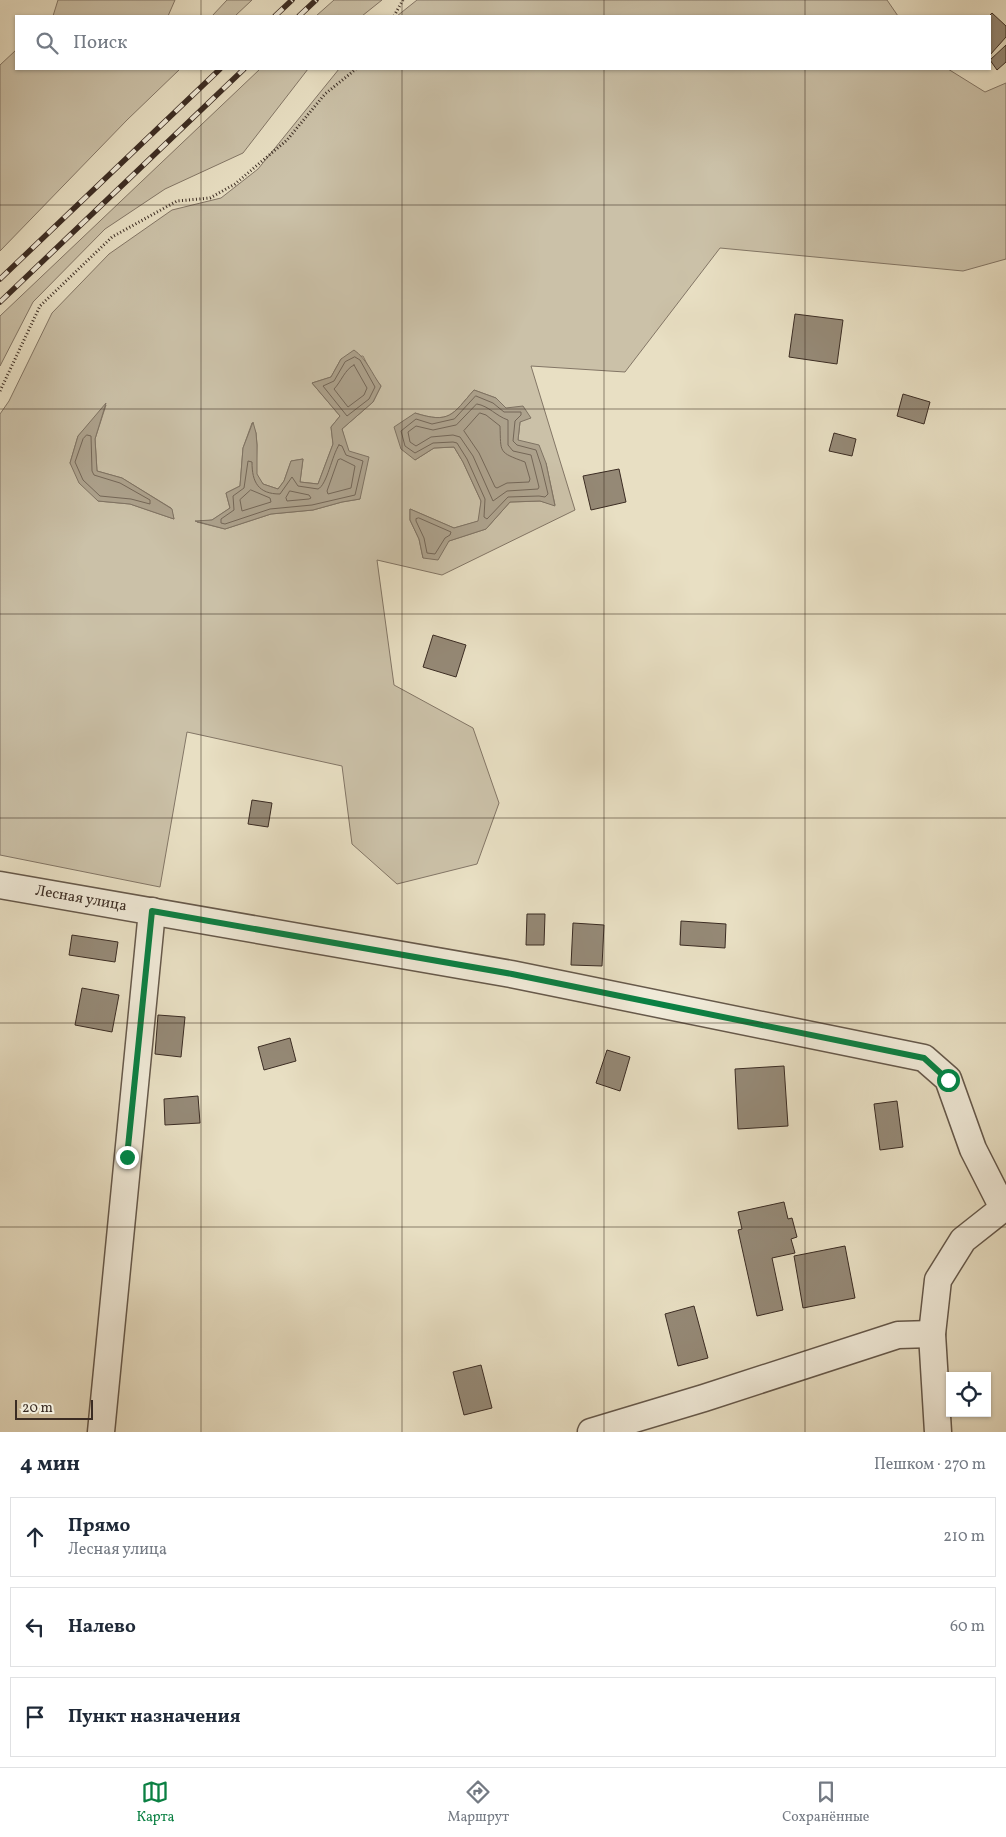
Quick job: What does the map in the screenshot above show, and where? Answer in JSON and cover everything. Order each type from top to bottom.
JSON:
[{"type":"street","name":"Лесная улица","points":[[0,885],[512,974],[924,1058],[948,1080],[973,1149],[1005,1207],[963,1240],[938,1280],[932,1334],[938,1432]]},
{"type":"street","points":[[101,1432],[152,911]]},
{"type":"street","points":[[591,1432],[704,1398],[898,1335],[932,1334]]},
{"type":"path","points":[[395,15],[403,0]]},
{"type":"path","points":[[0,391],[40,306],[112,237],[177,202],[210,198],[235,184],[287,140],[325,94],[355,70]]},
{"type":"shaded area","points":[[58,0],[175,0],[168,15],[53,15]]},
{"type":"shaded area","points":[[227,0],[252,0],[236,15],[213,15]]},
{"type":"shaded area","points":[[334,0],[382,0],[363,15],[317,15]]},
{"type":"shaded area","points":[[417,0],[887,0],[897,15],[398,15]]},
{"type":"shaded area","points":[[15,51],[15,70],[179,70],[127,120],[0,251],[0,65]]},
{"type":"shaded area","points":[[259,70],[307,70],[243,153],[165,189],[105,229],[33,302],[0,366],[0,316]]},
{"type":"shaded area","points":[[338,70],[950,70],[985,92],[1006,83],[1006,259],[963,271],[720,248],[625,372],[531,366],[575,510],[442,575],[377,560],[394,685],[473,728],[499,803],[477,864],[397,884],[352,844],[342,766],[187,732],[160,887],[0,855],[0,414],[9,401],[52,313],[109,254],[172,210],[221,198],[258,169]],"holes":[[[363,356],[372,374],[381,386],[373,402],[342,429],[360,499],[313,510],[271,514],[225,529],[197,522],[212,520],[230,508],[226,493],[240,486],[243,448],[252,423],[256,433],[257,445],[256,474],[263,484],[278,489],[284,481],[291,461],[303,459],[300,482],[318,484],[333,444],[331,427],[340,416],[312,383],[331,377],[341,359]],[[474,390],[496,398],[520,422],[518,440],[546,463],[555,505],[540,501],[510,502],[486,529],[449,541],[423,558],[419,539],[410,520],[410,509],[454,528],[479,521],[481,501],[454,447],[434,448],[415,460],[415,413],[436,418],[449,415]],[[106,405],[95,439],[97,471],[122,478],[171,508],[174,519],[130,504],[98,501],[70,463],[78,436]]]},
{"type":"water","points":[[354,350],[366,362],[381,386],[373,402],[342,429],[349,451],[369,457],[360,499],[313,510],[271,514],[225,529],[195,521],[212,520],[230,508],[226,493],[240,486],[243,448],[253,422],[257,445],[257,474],[263,484],[278,489],[284,481],[291,461],[303,459],[300,482],[318,484],[333,444],[331,427],[340,416],[312,383],[331,377],[341,359]]},
{"type":"water","points":[[474,390],[496,398],[506,408],[523,406],[531,418],[520,422],[518,440],[539,445],[546,463],[555,506],[540,501],[510,502],[486,529],[449,541],[438,560],[423,558],[419,539],[410,520],[410,509],[454,528],[478,521],[481,501],[454,447],[434,448],[415,460],[401,449],[394,427],[415,413],[436,418],[449,415]]},
{"type":"water","points":[[106,403],[95,439],[97,471],[122,478],[172,509],[174,519],[130,504],[98,501],[79,483],[70,463],[78,436]]},
{"type":"building","points":[[992,13],[1006,26],[1006,37],[991,54],[991,15]]},
{"type":"building","points":[[1006,45],[1006,62],[997,70],[991,59]]},
{"type":"building","points":[[795,314],[843,320],[837,364],[789,357]]},
{"type":"building","points":[[903,394],[930,402],[924,424],[897,416]]},
{"type":"building","points":[[834,433],[856,439],[852,456],[829,451]]},
{"type":"building","points":[[619,469],[626,502],[591,510],[583,476]]},
{"type":"building","points":[[433,635],[466,645],[456,677],[423,667]]},
{"type":"building","points":[[252,800],[272,803],[268,827],[248,824]]},
{"type":"building","points":[[527,914],[545,914],[544,945],[526,945]]},
{"type":"building","points":[[681,921],[726,924],[725,948],[680,945]]},
{"type":"building","points":[[573,923],[604,925],[602,966],[571,965]]},
{"type":"building","points":[[72,935],[118,942],[115,962],[69,955]]},
{"type":"building","points":[[82,988],[119,995],[112,1032],[75,1025]]},
{"type":"building","points":[[158,1015],[185,1017],[181,1057],[155,1054]]},
{"type":"building","points":[[290,1038],[296,1061],[264,1070],[258,1047]]},
{"type":"building","points":[[607,1050],[630,1057],[620,1091],[596,1083]]},
{"type":"building","points":[[784,1066],[788,1126],[738,1129],[735,1069]]},
{"type":"building","points":[[198,1096],[200,1123],[165,1125],[164,1099]]},
{"type":"building","points":[[897,1101],[903,1147],[880,1150],[874,1104]]},
{"type":"building","points":[[784,1202],[788,1219],[792,1218],[797,1237],[791,1239],[795,1253],[772,1258],[783,1310],[757,1316],[738,1230],[742,1229],[738,1212]]},
{"type":"building","points":[[845,1246],[855,1298],[803,1308],[794,1256]]},
{"type":"building","points":[[694,1306],[708,1358],[678,1366],[665,1314]]},
{"type":"building","points":[[481,1365],[492,1408],[464,1415],[453,1372]]},
{"type":"railway","points":[[276,15],[292,0]]},
{"type":"railway","points":[[300,15],[316,0]]},
{"type":"railway","points":[[0,279],[219,70]]},
{"type":"railway","points":[[0,302],[243,70]]},
{"type":"route","points":[[127,1157],[152,911],[512,974],[924,1058],[948,1080]]}]
